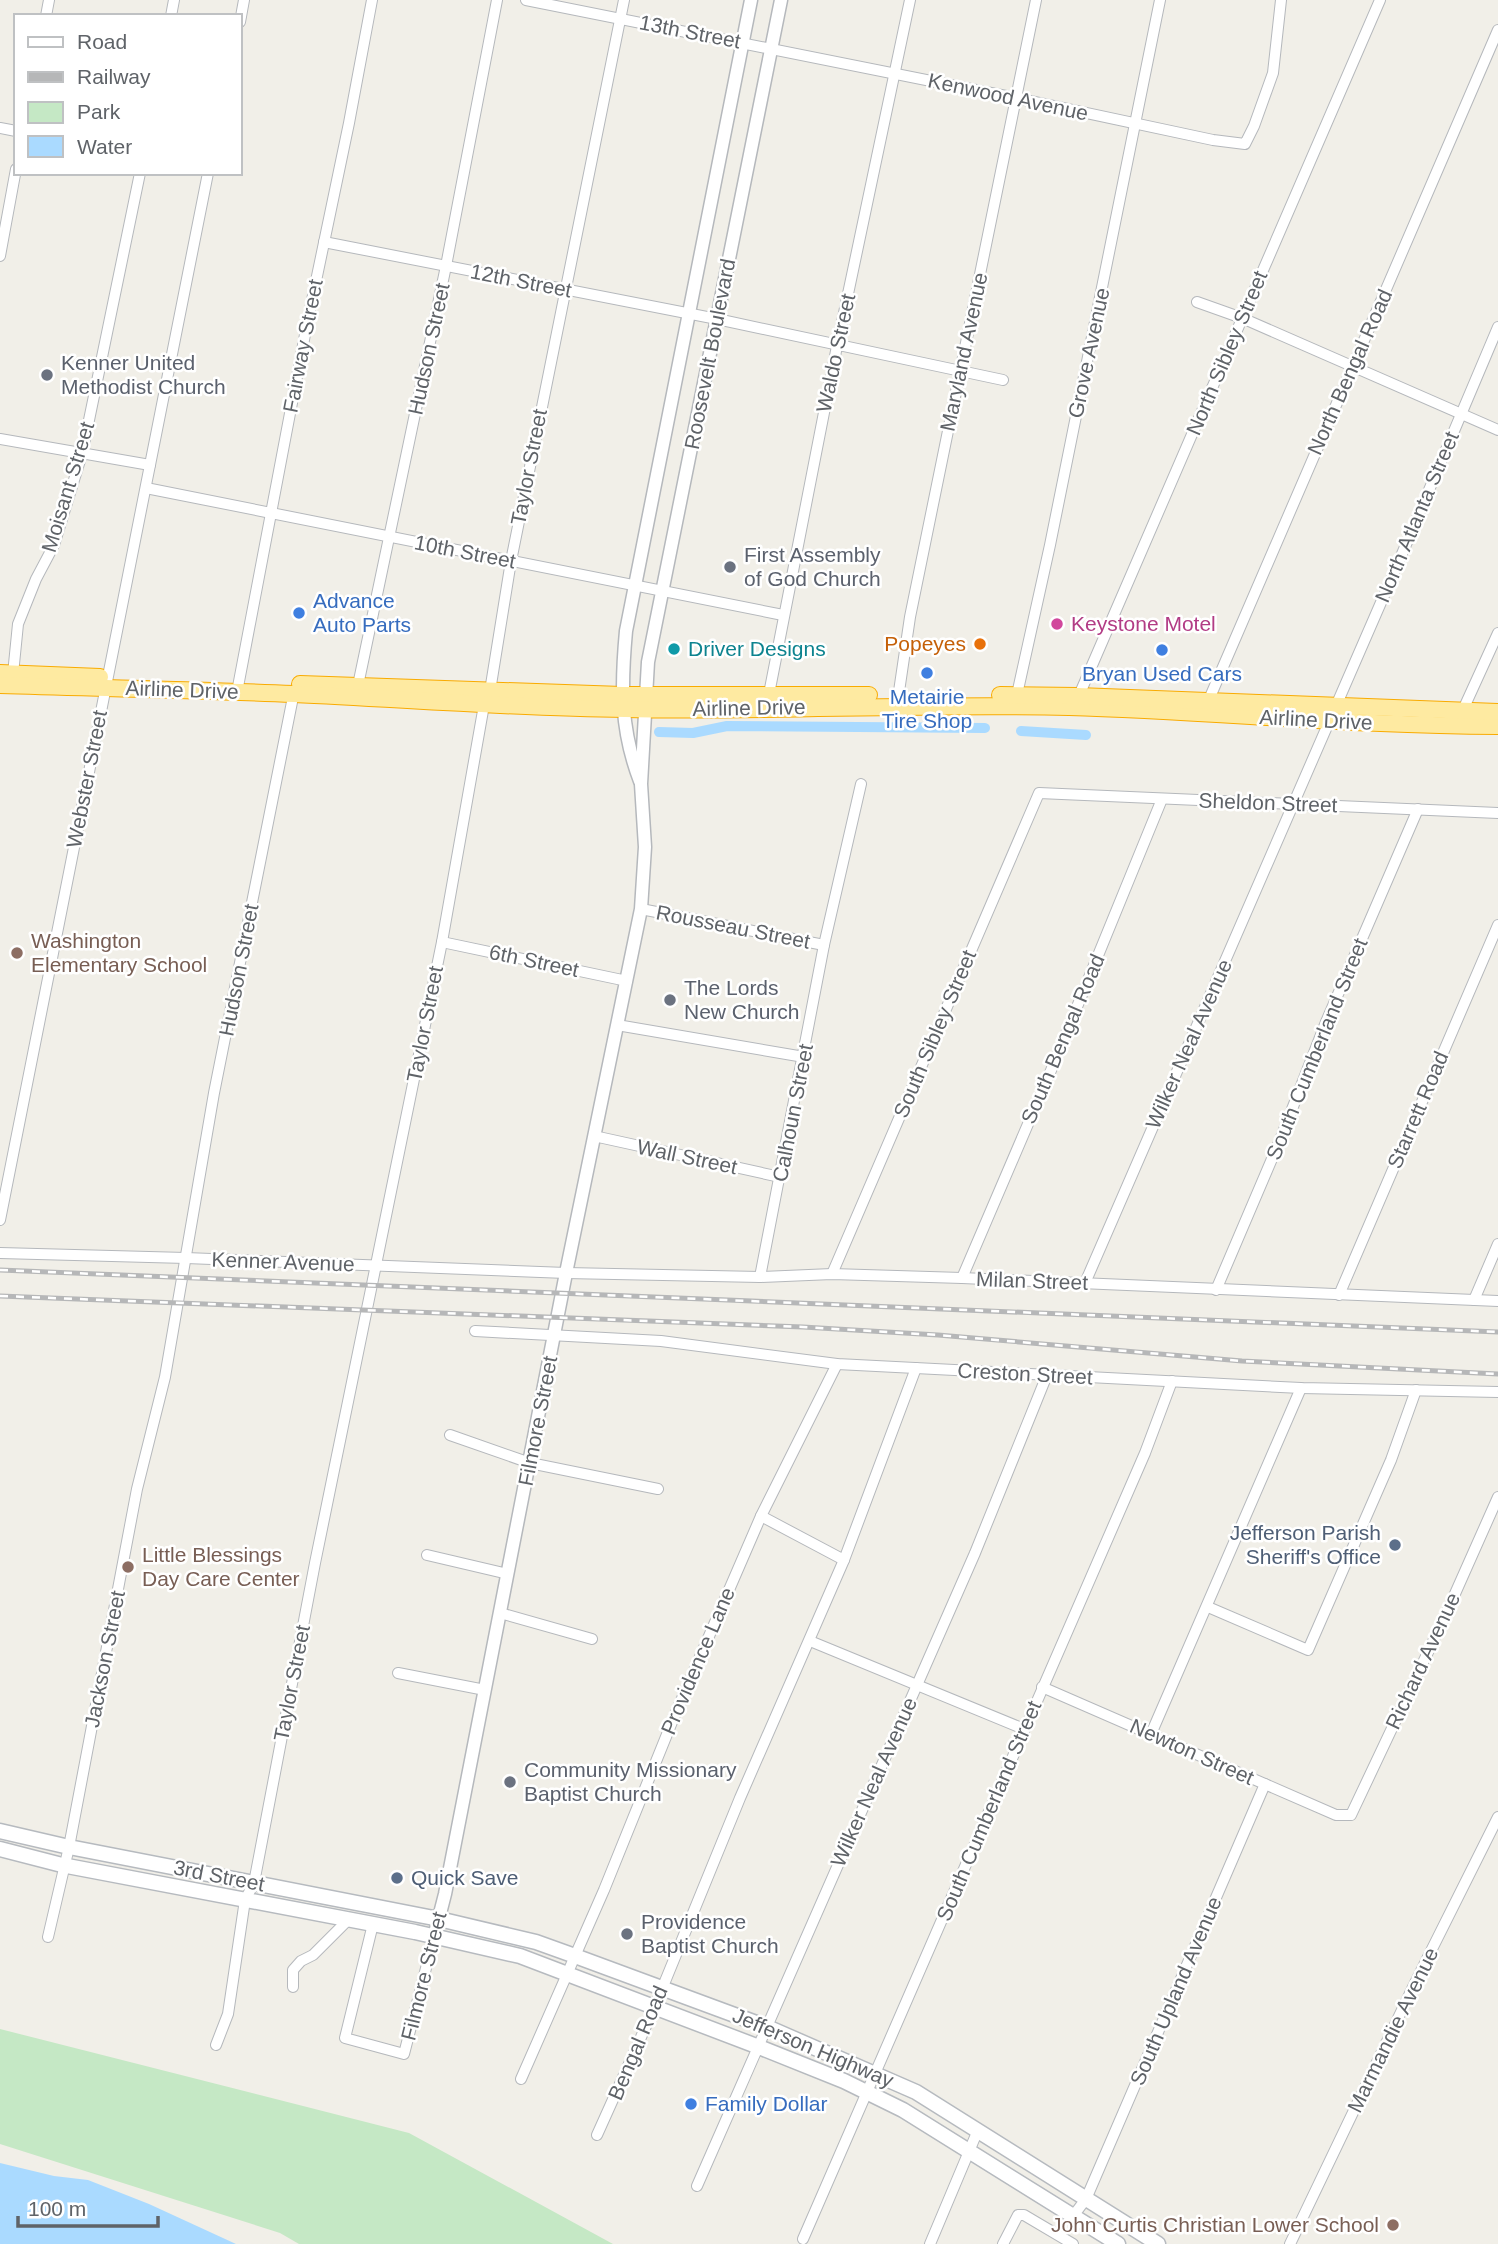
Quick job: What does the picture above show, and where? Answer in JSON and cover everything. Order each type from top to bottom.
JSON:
[{"type":"highway","name":"Airline Drive","points":[[7,673],[106,682],[622,702],[1076,701],[1206,708],[1328,722],[1462,718],[1498,712]]},
{"type":"highway","name":"Airline Drive","points":[[0,685],[106,682]]},
{"type":"highway","name":"Airline Drive","points":[[1206,708],[1335,706],[1462,718],[1498,726]]},
{"type":"main road","name":"3rd Street","points":[[0,1831],[69,1847],[439,1919]]},
{"type":"main road","name":"3rd Street","points":[[0,1849],[434,1937]]},
{"type":"main road","name":"Jefferson Highway","points":[[439,1919],[536,1942],[662,1987],[768,2027],[916,2092],[1158,2244]]},
{"type":"main road","name":"Jefferson Highway","points":[[434,1937],[520,1956],[568,1973],[868,2092],[971,2151],[1118,2244]]},
{"type":"street","name":"Fairway Street","points":[[238,687],[372,0]]},
{"type":"street","name":"Hudson Street","points":[[357,692],[446,266],[497,0]]},
{"type":"street","name":"13th Street","points":[[526,0],[772,48]]},
{"type":"street","name":"Taylor Street","points":[[216,2045],[228,2014],[245,1900],[254,1883],[315,1563],[442,942],[511,561],[624,0]]},
{"type":"street","name":"Roosevelt Boulevard","points":[[622,702],[626,631],[634,585],[751,0]]},
{"type":"street","name":"Roosevelt Boulevard","points":[[645,702],[648,662],[782,0]]},
{"type":"street","name":"Waldo Street","points":[[767,702],[837,346],[910,0]]},
{"type":"street","name":"Maryland Avenue","points":[[897,700],[915,591],[1036,0]]},
{"type":"street","name":"Grove Avenue","points":[[1016,701],[1160,0]]},
{"type":"street","name":"Kenwood Avenue","points":[[772,48],[1213,140],[1245,144],[1273,73],[1281,0]]},
{"type":"street","name":"North Sibley Street","points":[[1076,701],[1380,0]]},
{"type":"street","name":"North Bengal Road","points":[[1206,708],[1498,30]]},
{"type":"street","points":[[0,256],[15,175]]},
{"type":"street","name":"Moisant Street","points":[[7,673],[18,624],[36,579],[54,545],[82,454],[140,175]]},
{"type":"street","name":"Webster Street","points":[[0,1220],[208,175]]},
{"type":"street","name":"12th Street","points":[[324,242],[717,319],[1003,380]]},
{"type":"street","points":[[1197,302],[1242,318],[1498,430]]},
{"type":"street","name":"North Atlanta Street","points":[[1328,722],[1498,327]]},
{"type":"street","points":[[0,439],[150,465]]},
{"type":"street","name":"10th Street","points":[[146,488],[783,615]]},
{"type":"street","points":[[1462,718],[1498,633]]},
{"type":"street","name":"Hudson Street","points":[[186,1258],[214,1093],[294,689]]},
{"type":"street","name":"Filmore Street","points":[[622,702],[628,745],[641,784]]},
{"type":"street","name":"Filmore Street","points":[[373,1924],[345,2038],[404,2054],[439,1919],[566,1273],[641,909],[645,847],[641,784],[645,702]]},
{"type":"street","name":"Wilker Neal Avenue","points":[[1085,1283],[1328,722]]},
{"type":"street","name":"Calhoun Street","points":[[760,1277],[824,945],[861,784]]},
{"type":"street","name":"Sheldon Street","points":[[1039,793],[1498,813]]},
{"type":"street","name":"South Sibley Street","points":[[832,1275],[1039,793]]},
{"type":"street","name":"South Bengal Road","points":[[962,1278],[1052,1068],[1162,799]]},
{"type":"street","name":"South Cumberland Street","points":[[1216,1290],[1280,1140],[1326,1022],[1418,809]]},
{"type":"street","name":"Rousseau Street","points":[[641,909],[824,945]]},
{"type":"street","name":"Starrett Road","points":[[1339,1295],[1498,925]]},
{"type":"street","name":"6th Street","points":[[442,942],[626,981]]},
{"type":"street","points":[[617,1025],[804,1057]]},
{"type":"street","name":"Wall Street","points":[[594,1136],[780,1177]]},
{"type":"street","points":[[1474,1300],[1498,1244]]},
{"type":"street","name":"Kenner Avenue","points":[[0,1253],[566,1273]]},
{"type":"street","name":"Jackson Street","points":[[48,1937],[69,1847],[135,1501],[165,1377],[186,1258]]},
{"type":"street","name":"Milan Street","points":[[566,1273],[962,1278],[1498,1301]]},
{"type":"street","name":"Creston Street","points":[[475,1331],[661,1341],[837,1364],[1301,1388],[1498,1392]]},
{"type":"street","name":"Providence Lane","points":[[521,2080],[761,1516],[837,1364]]},
{"type":"street","points":[[916,1368],[844,1560],[810,1641],[1024,1729]]},
{"type":"street","name":"Wilker Neal Avenue","points":[[696,2186],[975,1553],[1047,1375]]},
{"type":"street","name":"South Cumberland Street","points":[[803,2239],[1145,1453],[1172,1381]]},
{"type":"street","points":[[1151,1734],[1301,1388]]},
{"type":"street","points":[[1208,1607],[1308,1650],[1391,1460],[1416,1390]]},
{"type":"street","points":[[450,1435],[530,1463],[658,1489]]},
{"type":"street","name":"Richard Avenue","points":[[1342,1815],[1351,1815],[1498,1497]]},
{"type":"street","points":[[761,1516],[844,1560]]},
{"type":"street","points":[[427,1555],[508,1574]]},
{"type":"street","points":[[500,1613],[592,1639]]},
{"type":"street","name":"Bengal Road","points":[[597,2136],[655,2006],[740,1798],[810,1641]]},
{"type":"street","points":[[398,1673],[485,1690]]},
{"type":"street","name":"Newton Street","points":[[1042,1686],[1336,1815],[1342,1815]]},
{"type":"street","name":"South Upland Avenue","points":[[1073,2216],[1086,2199],[1265,1784]]},
{"type":"street","name":"Marmandie Avenue","points":[[1290,2244],[1498,1817]]},
{"type":"street","points":[[293,1987],[293,1970],[301,1961],[313,1955],[349,1919]]},
{"type":"street","points":[[930,2244],[978,2130]]},
{"type":"street","points":[[1003,2244],[1018,2215],[1073,2244]]},
{"type":"green space","points":[[0,2029],[409,2133],[613,2244],[299,2244],[280,2233],[0,2144]]},
{"type":"water","points":[[0,2163],[54,2176],[88,2180],[149,2204],[236,2244],[0,2244]]},
{"type":"waterway","points":[[659,732],[693,733],[727,726],[985,728]]},
{"type":"waterway","points":[[1021,731],[1086,735]]},
{"type":"railway","points":[[0,1270],[1498,1332]]},
{"type":"railway","points":[[0,1296],[803,1327],[938,1335],[1242,1361],[1498,1374]]},
{"type":"place","name":"Kenner United Methodist Church","points":[[47,375]]},
{"type":"place","name":"First Assembly of God Church","points":[[730,567]]},
{"type":"place","name":"Advance Auto Parts","points":[[299,613]]},
{"type":"place","name":"Keystone Motel","points":[[1057,624]]},
{"type":"place","name":"Popeyes","points":[[980,644]]},
{"type":"place","name":"Driver Designs","points":[[674,649]]},
{"type":"place","name":"Bryan Used Cars","points":[[1162,650]]},
{"type":"place","name":"Metairie Tire Shop","points":[[927,673]]},
{"type":"place","name":"Washington Elementary School","points":[[17,953]]},
{"type":"place","name":"The Lords New Church","points":[[670,1000]]},
{"type":"place","name":"Jefferson Parish Sheriff's Office","points":[[1395,1545]]},
{"type":"place","name":"Little Blessings Day Care Center","points":[[128,1567]]},
{"type":"place","name":"Community Missionary Baptist Church","points":[[510,1782]]},
{"type":"place","name":"Quick Save","points":[[397,1878]]},
{"type":"place","name":"Providence Baptist Church","points":[[627,1934]]},
{"type":"place","name":"Family Dollar","points":[[691,2104]]},
{"type":"place","name":"John Curtis Christian Lower School","points":[[1393,2225]]}]
